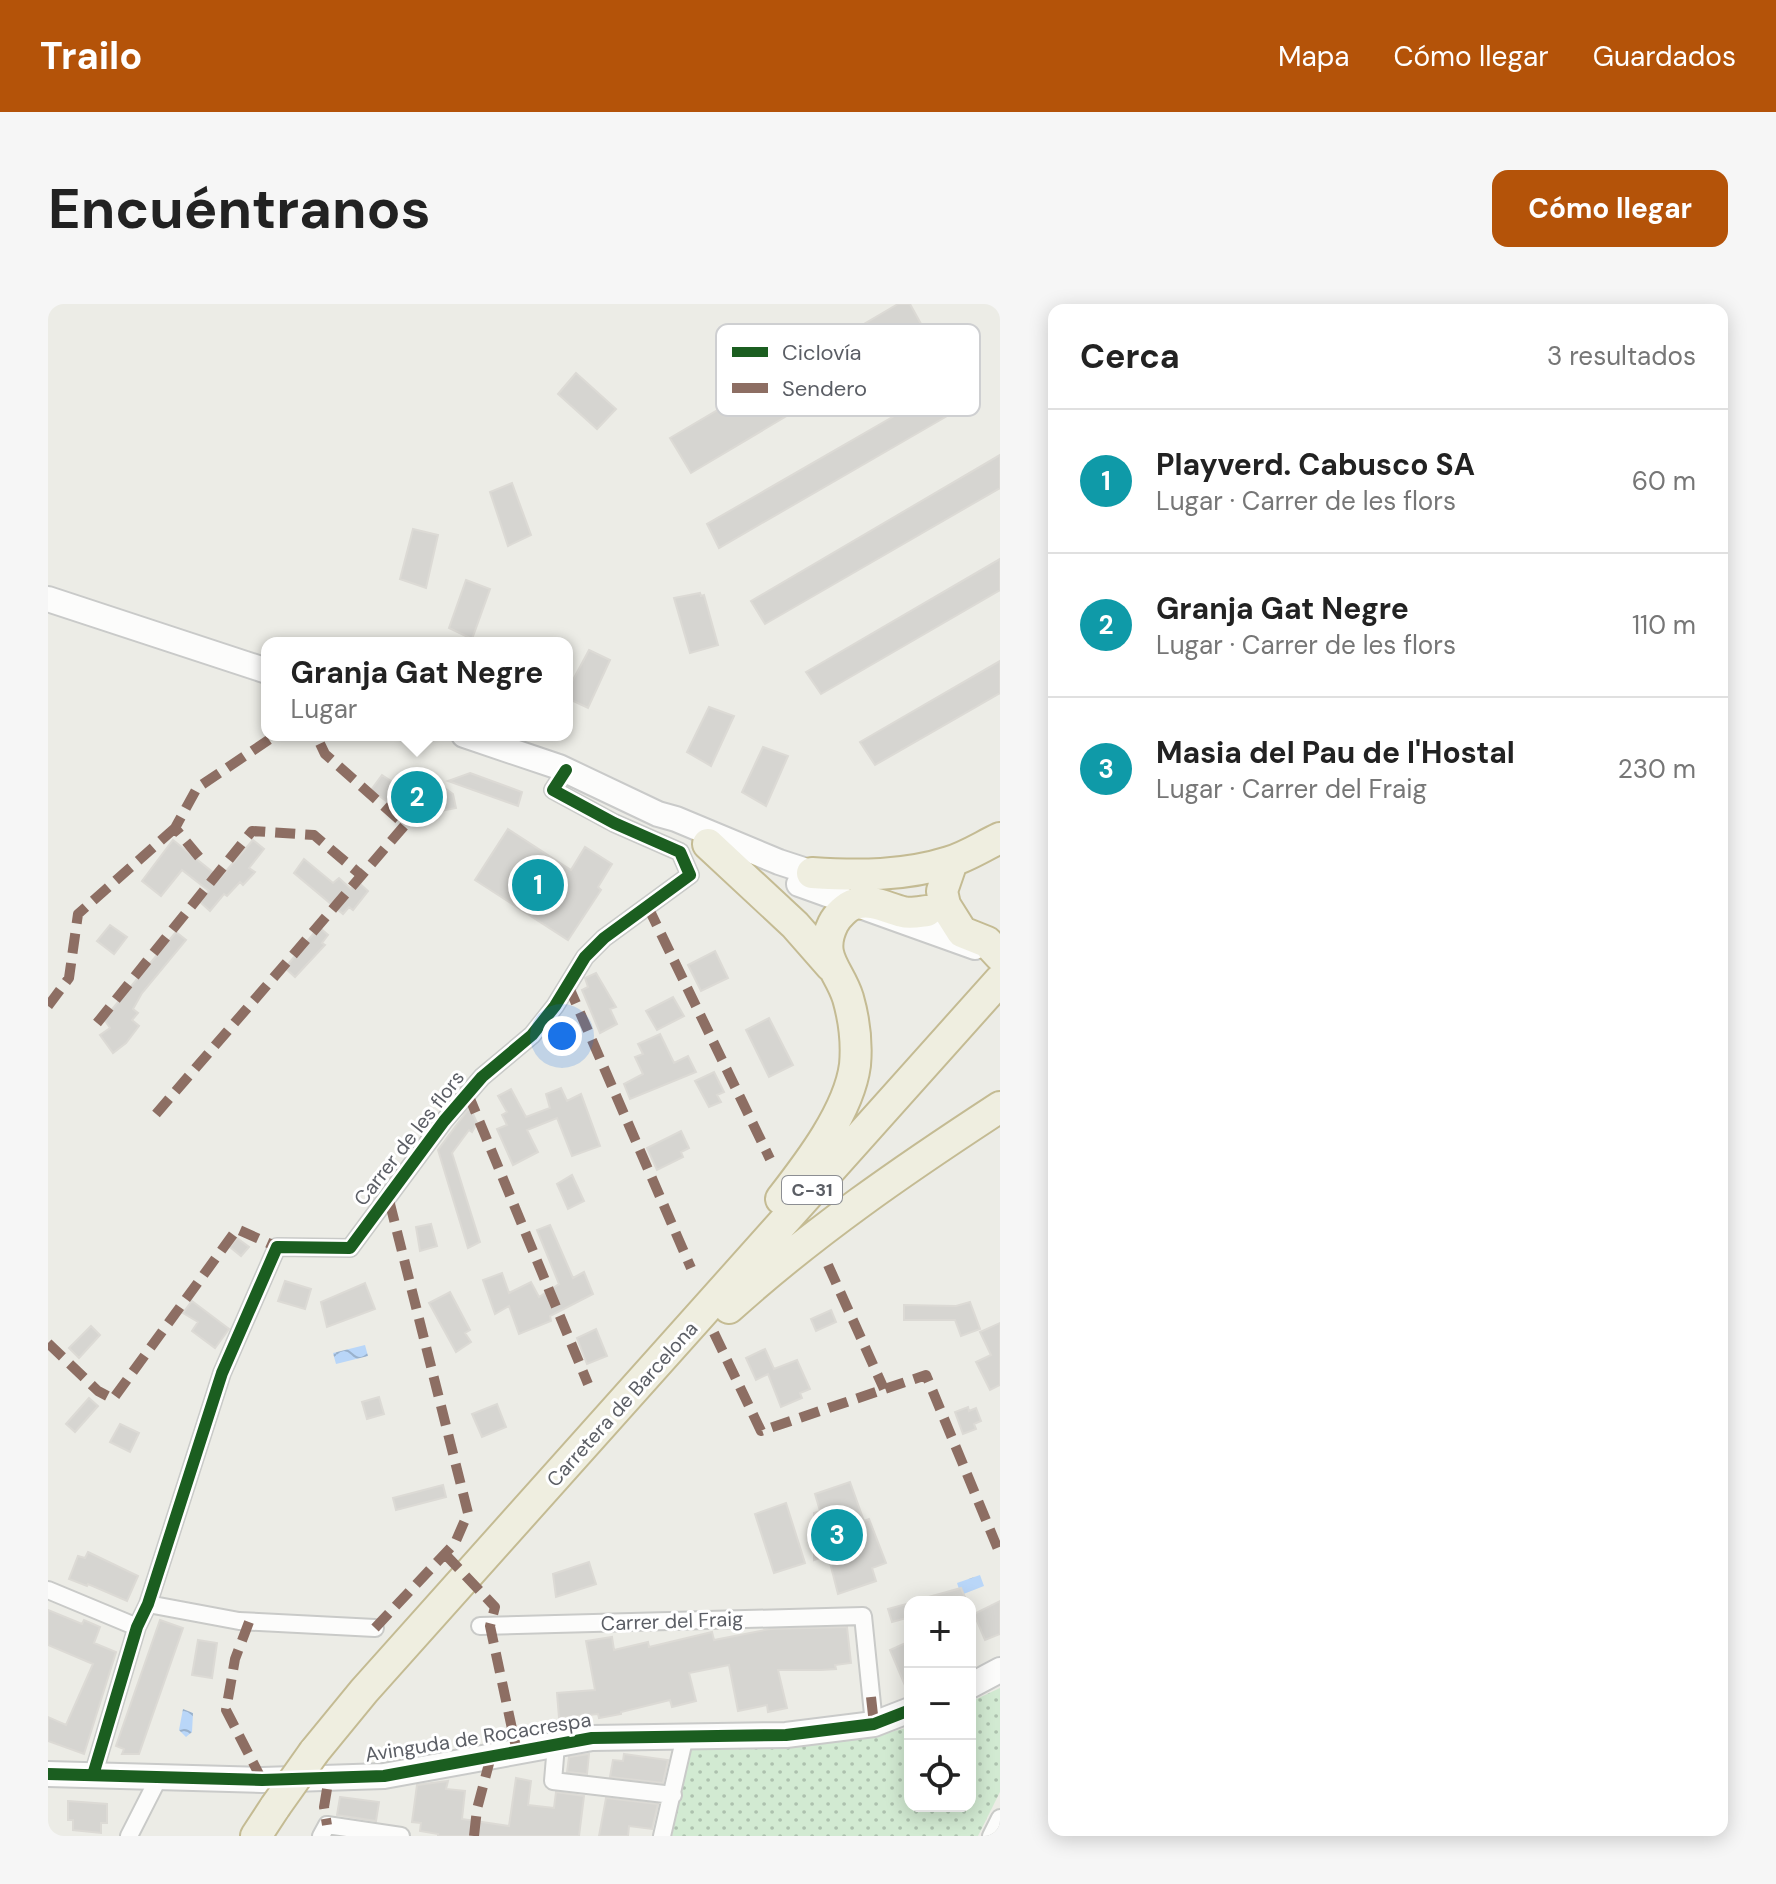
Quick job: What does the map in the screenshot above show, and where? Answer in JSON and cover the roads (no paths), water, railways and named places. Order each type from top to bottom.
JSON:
[{"type":"highway","points":[[812,873],[882,874],[918,870],[952,862],[1000,838]]},
{"type":"highway","points":[[625,1400],[792,1185],[841,1107],[855,1066],[853,1019],[847,994],[831,966],[795,925],[708,844]]},
{"type":"highway","points":[[941,916],[945,905],[942,891],[952,862]]},
{"type":"highway","points":[[831,966],[827,951],[829,933],[836,918],[853,904],[874,902],[906,913],[941,916],[962,932],[987,942],[998,953]]},
{"type":"highway","name":"Carretera de Barcelona","points":[[256,1836],[314,1752],[364,1691],[625,1400],[998,953]]},
{"type":"highway","points":[[625,1400],[785,1258],[922,1158],[1000,1107]]},
{"type":"street","points":[[48,599],[261,669]]},
{"type":"street","points":[[481,741],[566,770],[658,814],[812,873],[941,916]]},
{"type":"street","name":"Carrer de les flors","points":[[148,1604],[222,1373],[277,1247],[350,1248],[444,1121],[482,1077],[532,1035],[555,1006],[585,957],[604,938],[690,875],[680,852],[614,823],[553,790],[566,770]]},
{"type":"street","points":[[658,814],[663,821],[747,864],[998,953]]},
{"type":"street","points":[[48,1590],[137,1627]]},
{"type":"street","points":[[93,1775],[137,1627],[148,1604],[239,1621],[375,1628]]},
{"type":"street","name":"Carrer del Fraig","points":[[480,1626],[863,1616],[874,1724]]},
{"type":"street","points":[[976,1683],[1000,1670]]},
{"type":"street","name":"Avinguda de Rocacrespa","points":[[48,1774],[262,1780],[384,1776],[592,1738],[786,1735],[874,1724],[904,1712]]},
{"type":"street","points":[[662,1836],[685,1736]]},
{"type":"street","points":[[556,1745],[553,1781],[673,1795]]},
{"type":"street","points":[[129,1836],[159,1777]]},
{"type":"street","points":[[991,1836],[1000,1818]]},
{"type":"street","points":[[324,1831],[401,1836]]},
{"type":"water","points":[[365,1345],[368,1356],[336,1364],[333,1353]]},
{"type":"water","points":[[980,1575],[984,1586],[961,1595],[957,1583]]},
{"type":"water","points":[[183,1709],[193,1713],[192,1732],[186,1737],[179,1730]]},
{"type":"place","name":"Granja Gat Negre","points":[[417,797]]},
{"type":"place","name":"Playverd. Cabusco SA","points":[[538,885]]},
{"type":"place","name":"Masia del Pau de l'Hostal","points":[[837,1535]]}]
